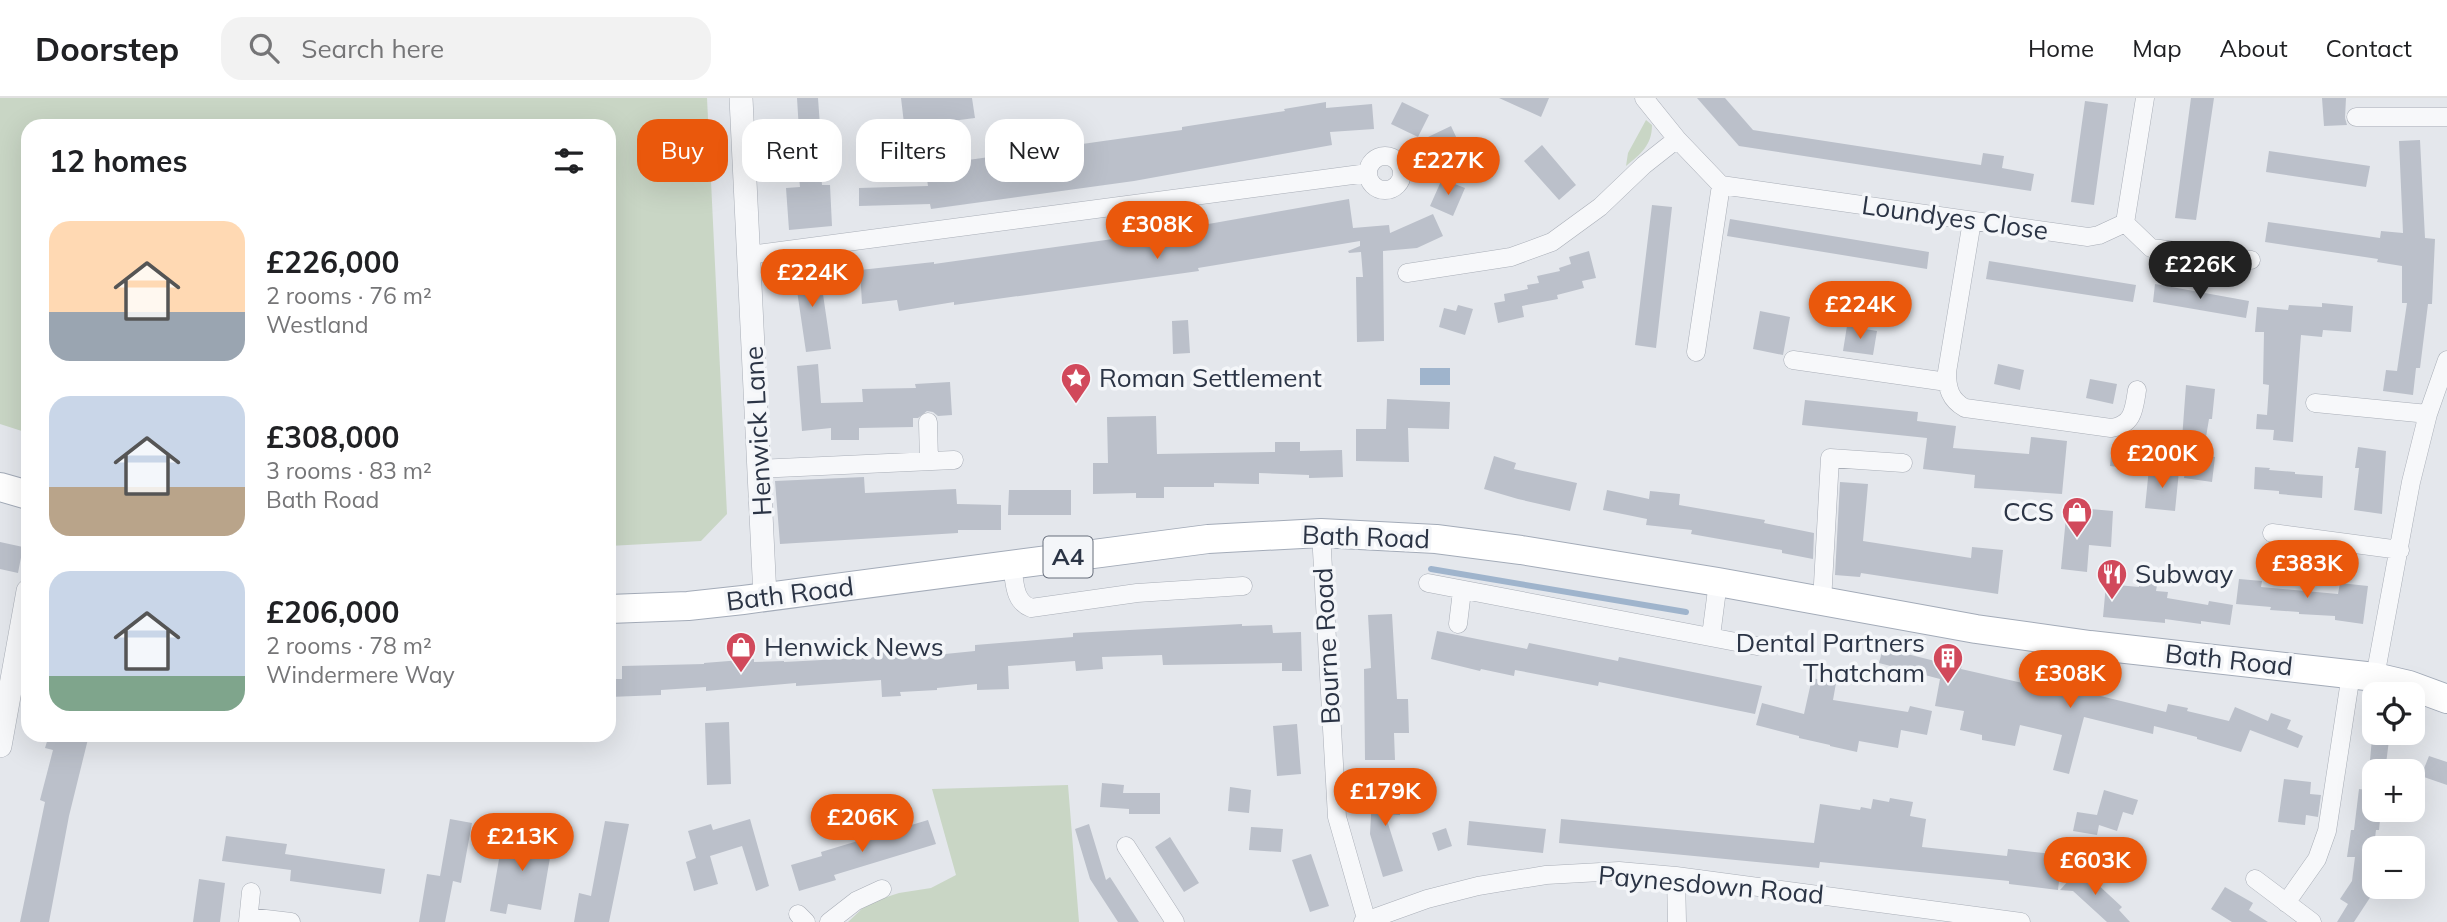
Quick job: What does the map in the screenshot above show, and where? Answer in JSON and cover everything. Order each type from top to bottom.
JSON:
[{"type":"main road","points":[[0,487],[21,493]]},
{"type":"main road","name":"Bath Road","points":[[616,609],[688,606],[765,597],[1208,539],[1321,533],[1436,539],[1521,550],[1999,632],[2363,676],[2409,685],[2447,699]]},
{"type":"street","name":"Henwick Lane","points":[[741,98],[765,597]]},
{"type":"street","points":[[1644,98],[1677,139],[1721,185],[1696,352]]},
{"type":"street","points":[[2145,98],[2124,223],[2151,248],[2251,260]]},
{"type":"street","points":[[2376,98],[2376,117]]},
{"type":"street","points":[[2356,117],[2447,117]]},
{"type":"street","points":[[1407,273],[1511,257],[1552,242],[1592,214],[1644,165],[1677,139]]},
{"type":"street","points":[[749,255],[1368,173]]},
{"type":"street","name":"Loundyes Close","points":[[1721,185],[2088,237],[2099,235],[2124,223]]},
{"type":"street","points":[[1972,221],[1947,382],[1955,403],[1965,408],[2110,428],[2129,421],[2134,412],[2137,390]]},
{"type":"street","points":[[1793,360],[1947,382]]},
{"type":"street","points":[[2286,903],[2317,859],[2328,831],[2363,676],[2400,550],[2411,482],[2428,414],[2447,360]]},
{"type":"street","points":[[2315,403],[2428,414]]},
{"type":"street","points":[[928,422],[929,461]]},
{"type":"street","points":[[1822,601],[1829,458],[1903,463]]},
{"type":"street","points":[[760,469],[954,460]]},
{"type":"street","name":"Bourne Road","points":[[1321,533],[1338,817],[1366,922]]},
{"type":"street","points":[[2272,533],[2400,550]]},
{"type":"street","points":[[1012,565],[1017,596],[1024,605],[1031,608],[1137,593],[1243,586]]},
{"type":"street","points":[[1711,636],[1718,582]]},
{"type":"street","name":"Bath Road","points":[[1428,583],[1757,646]]},
{"type":"street","points":[[1458,624],[1462,591]]},
{"type":"street","points":[[0,746],[21,630]]},
{"type":"street","points":[[1126,846],[1175,922]]},
{"type":"street","name":"Paynesdown Road","points":[[1366,922],[1427,899],[1478,886],[1546,875],[1619,871],[1676,876],[2021,922]]},
{"type":"street","points":[[1676,876],[1677,922]]},
{"type":"street","points":[[2255,879],[2312,922]]},
{"type":"street","points":[[829,922],[856,901],[881,889]]},
{"type":"street","points":[[251,892],[248,919],[291,922]]},
{"type":"green space","points":[[0,98],[707,98],[708,119],[637,119],[637,182],[711,182],[727,514],[701,541],[616,546],[616,119],[21,119],[21,431],[0,424]]},
{"type":"green space","points":[[1646,120],[1652,125],[1648,144],[1626,166],[1628,153]]},
{"type":"green space","points":[[1068,785],[1079,922],[848,922],[868,903],[899,893],[931,888],[956,875],[932,789]]},
{"type":"water","points":[[1420,368],[1450,368],[1450,385],[1420,385]]},
{"type":"building","points":[[797,98],[818,98],[820,119],[798,119]]},
{"type":"building","points":[[901,98],[972,98],[975,118],[903,119]]},
{"type":"building","points":[[1499,98],[1549,98],[1541,117]]},
{"type":"building","points":[[1697,98],[1725,98],[1753,130],[1981,165],[1983,153],[2004,156],[2002,168],[2034,174],[2031,191],[1739,146]]},
{"type":"building","points":[[2191,98],[2214,98],[2196,220],[2175,218]]},
{"type":"building","points":[[2322,98],[2346,98],[2347,125],[2324,126]]},
{"type":"building","points":[[2085,101],[2108,104],[2094,205],[2071,202]]},
{"type":"building","points":[[1326,102],[1326,108],[1372,104],[1374,129],[1330,132],[1332,145],[1134,181],[931,209],[930,204],[859,206],[859,188],[928,186],[927,182],[971,182],[971,160],[985,158],[985,182],[1084,182],[1084,144],[1182,130],[1182,127],[1285,111],[1284,109]]},
{"type":"building","points":[[1402,102],[1429,115],[1418,137],[1391,124]]},
{"type":"building","points":[[1451,126],[1464,154],[1441,164],[1428,137]]},
{"type":"building","points":[[2420,140],[2425,238],[2435,239],[2432,304],[2428,304],[2420,368],[2416,368],[2413,395],[2383,391],[2386,370],[2397,371],[2407,303],[2402,303],[2402,266],[2377,262],[2378,259],[2265,242],[2268,222],[2380,238],[2381,231],[2403,233],[2399,141]]},
{"type":"building","points":[[1542,145],[1576,185],[1559,200],[1524,161]]},
{"type":"building","points":[[2269,151],[2370,166],[2366,187],[2266,172]]},
{"type":"building","points":[[1442,179],[1465,188],[1453,216],[1430,206]]},
{"type":"building","points":[[800,182],[822,182],[822,185],[830,185],[832,226],[789,230],[786,188],[800,187]]},
{"type":"building","points":[[1349,199],[1353,228],[1389,225],[1390,233],[1433,214],[1443,236],[1417,248],[1383,251],[1384,341],[1357,342],[1356,277],[1363,277],[1361,252],[1348,251],[1360,246],[1360,241],[1198,268],[1199,271],[954,305],[954,302],[899,311],[897,300],[862,304],[860,270],[934,264],[1163,232]]},
{"type":"building","points":[[1652,205],[1672,207],[1656,348],[1635,345]]},
{"type":"building","points":[[1730,219],[1929,252],[1927,269],[1727,236]]},
{"type":"building","points":[[1589,251],[1596,278],[1582,281],[1584,288],[1557,295],[1558,299],[1522,306],[1524,317],[1498,323],[1494,303],[1505,301],[1504,294],[1528,289],[1527,285],[1539,283],[1537,276],[1560,271],[1559,268],[1571,264],[1569,257]]},
{"type":"building","points":[[1989,261],[2136,285],[2133,302],[1986,279]]},
{"type":"building","points":[[819,267],[831,349],[806,352],[794,270]]},
{"type":"building","points":[[2155,284],[2249,301],[2246,318],[2153,302]]},
{"type":"building","points":[[2322,303],[2353,306],[2351,332],[2323,330],[2322,337],[2301,335],[2293,442],[2273,440],[2274,430],[2256,429],[2257,414],[2267,415],[2269,385],[2263,384],[2264,332],[2255,332],[2257,307],[2288,310],[2289,305],[2322,307]]},
{"type":"building","points":[[1458,305],[1473,309],[1465,335],[1439,327],[1444,308],[1456,311]]},
{"type":"building","points":[[1760,311],[1790,317],[1783,355],[1753,349]]},
{"type":"building","points":[[1188,320],[1190,353],[1173,354],[1172,321]]},
{"type":"building","points":[[1847,326],[1877,331],[1873,355],[1843,351]]},
{"type":"building","points":[[818,364],[821,403],[863,402],[862,389],[916,388],[915,384],[950,382],[952,415],[938,416],[927,411],[918,418],[913,418],[913,427],[859,428],[859,440],[831,440],[831,428],[802,431],[797,366]]},
{"type":"building","points":[[1998,364],[2024,370],[2020,390],[1994,384]]},
{"type":"building","points":[[2090,379],[2117,384],[2113,404],[2086,398]]},
{"type":"building","points":[[2186,385],[2215,389],[2212,419],[2209,419],[2203,455],[2215,457],[2212,482],[2184,478],[2189,440],[2182,439]]},
{"type":"building","points":[[1387,399],[1450,402],[1449,429],[1408,428],[1409,462],[1356,461],[1356,429],[1386,429]]},
{"type":"building","points":[[1805,400],[1918,412],[1917,421],[1956,426],[1953,448],[2029,454],[2031,437],[2067,441],[2062,494],[1974,488],[1975,475],[1923,469],[1927,438],[1802,425]]},
{"type":"building","points":[[1156,416],[1157,454],[1275,452],[1275,442],[1300,442],[1300,451],[1342,450],[1343,477],[1309,478],[1309,475],[1259,473],[1259,484],[1214,483],[1214,487],[1164,487],[1164,498],[1136,498],[1136,493],[1093,494],[1093,463],[1108,463],[1107,417]]},
{"type":"building","points":[[2112,446],[2146,450],[2144,470],[2110,466]]},
{"type":"building","points":[[2358,447],[2386,451],[2382,514],[2354,510],[2359,468],[2355,468]]},
{"type":"building","points":[[1494,456],[1516,463],[1514,469],[1577,483],[1570,511],[1484,489]]},
{"type":"building","points":[[2255,467],[2323,476],[2322,498],[2254,489]]},
{"type":"building","points":[[2149,468],[2179,471],[2175,511],[2145,508]]},
{"type":"building","points":[[864,477],[865,493],[956,489],[957,504],[1001,505],[1001,530],[958,530],[958,533],[780,544],[775,481]]},
{"type":"building","points":[[1840,482],[1868,484],[1863,541],[1971,558],[1972,547],[2003,550],[1998,594],[1861,573],[1860,577],[1835,575]]},
{"type":"building","points":[[1009,490],[1071,490],[1071,515],[1008,515]]},
{"type":"building","points":[[1607,490],[1649,499],[1650,491],[1680,494],[1679,505],[1765,520],[1764,523],[1814,533],[1813,559],[1782,553],[1782,550],[1691,534],[1692,530],[1646,525],[1647,519],[1603,510]]},
{"type":"building","name":"CCS","points":[[2067,507],[2113,511],[2111,547],[2089,545],[2087,572],[2061,569]]},
{"type":"building","points":[[0,542],[21,547],[18,573],[0,569]]},
{"type":"building","points":[[2140,578],[2158,580],[2156,591],[2168,592],[2167,598],[2208,605],[2209,601],[2233,605],[2230,625],[2201,621],[2201,624],[2165,619],[2165,623],[2103,617],[2106,584],[2139,587]]},
{"type":"building","points":[[2239,579],[2262,581],[2261,587],[2338,594],[2340,583],[2368,586],[2363,624],[2335,620],[2335,616],[2299,614],[2270,610],[2271,607],[2236,604]]},
{"type":"building","points":[[1392,614],[1397,699],[1408,699],[1409,733],[1394,733],[1395,760],[1365,760],[1364,669],[1371,668],[1368,615]]},
{"type":"building","points":[[1242,624],[1272,625],[1273,633],[1301,632],[1302,671],[1282,671],[1282,663],[1163,665],[1162,655],[1102,657],[1103,669],[1076,671],[1075,661],[1008,666],[1009,689],[977,690],[977,684],[900,692],[901,696],[882,697],[881,680],[796,686],[796,683],[706,691],[706,687],[661,690],[661,695],[616,697],[616,679],[622,679],[622,666],[704,664],[754,659],[754,662],[784,662],[879,657],[879,652],[898,651],[935,650],[935,655],[975,651],[975,645],[1073,637],[1073,633]]},
{"type":"building","points":[[1437,631],[1527,649],[1529,643],[1618,661],[1619,657],[1762,686],[1755,714],[1599,682],[1598,686],[1515,670],[1514,676],[1481,669],[1480,671],[1431,659]]},
{"type":"building","points":[[1883,648],[1943,663],[1962,664],[1961,669],[2027,684],[2028,680],[2052,686],[2053,681],[2077,685],[2076,690],[2166,712],[2168,704],[2229,721],[2235,707],[2268,721],[2271,713],[2291,720],[2287,729],[2303,736],[2298,748],[2250,730],[2241,752],[2154,726],[2153,734],[2084,717],[2069,774],[2053,770],[2062,735],[2020,725],[2015,746],[1982,740],[1982,735],[1960,730],[1964,711],[1935,706],[1940,679],[1879,663]]},
{"type":"building","points":[[1812,678],[1836,683],[1833,700],[1908,712],[1910,706],[1932,711],[1927,735],[1901,730],[1898,748],[1859,741],[1857,752],[1756,725],[1762,703],[1804,714]]},
{"type":"building","points":[[729,722],[731,784],[707,785],[705,723]]},
{"type":"building","points":[[1297,724],[1301,774],[1277,776],[1273,726]]},
{"type":"building","points":[[47,742],[87,742],[69,816],[49,922],[20,922],[45,802],[40,800],[53,750],[45,748]]},
{"type":"building","points":[[2371,745],[2388,745],[2387,759],[2370,759]]},
{"type":"building","points":[[2429,756],[2447,762],[2447,785],[2425,777]]},
{"type":"building","points":[[1373,779],[1377,787],[1401,788],[1400,815],[1385,814],[1403,871],[1383,877],[1370,834]]},
{"type":"building","points":[[2284,779],[2311,782],[2310,794],[2321,795],[2318,817],[2306,815],[2305,825],[2278,822]]},
{"type":"building","points":[[1102,783],[1124,785],[1123,793],[1160,793],[1160,814],[1129,814],[1129,809],[1100,807]]},
{"type":"building","points":[[1230,787],[1251,790],[1249,813],[1228,811]]},
{"type":"building","points":[[2359,789],[2362,789],[2362,822],[2380,822],[2375,836],[2362,836],[2362,899],[2369,899],[2354,922],[2337,922],[2348,904],[2340,899],[2352,881],[2355,857],[2347,857],[2351,830],[2354,830]]},
{"type":"building","points":[[2104,790],[2138,800],[2133,815],[2123,812],[2117,831],[2099,825],[2097,835],[2073,831],[2077,812],[2097,815]]},
{"type":"building","points":[[1890,798],[1913,802],[1910,816],[1926,819],[1922,847],[2007,856],[2008,849],[2062,855],[2058,890],[2009,884],[2009,881],[1820,862],[1819,868],[1559,843],[1561,819],[1814,843],[1820,804],[1860,810],[1861,807],[1871,809],[1873,799],[1889,802]]},
{"type":"building","points":[[450,819],[472,823],[461,883],[453,881],[445,922],[419,922],[427,874],[440,876]]},
{"type":"building","points":[[750,819],[769,886],[756,891],[742,846],[710,856],[718,884],[694,891],[686,862],[696,858],[688,831],[711,824],[713,830]]},
{"type":"building","points":[[928,820],[936,844],[834,875],[836,880],[799,891],[791,865],[822,856],[821,852]]},
{"type":"building","points":[[605,821],[629,824],[609,922],[574,922],[579,893],[591,896]]},
{"type":"building","points":[[1469,821],[1546,829],[1543,853],[1467,845]]},
{"type":"building","points":[[1089,824],[1106,880],[1110,877],[1139,922],[1118,922],[1090,879],[1075,829]]},
{"type":"building","points":[[1251,827],[1283,829],[1281,852],[1249,850]]},
{"type":"building","points":[[1446,828],[1452,846],[1438,851],[1432,833]]},
{"type":"building","points":[[509,834],[553,840],[541,910],[508,904],[506,914],[490,911],[502,842],[507,843]]},
{"type":"building","points":[[226,836],[287,844],[285,854],[385,869],[381,894],[290,881],[291,870],[222,861]]},
{"type":"building","points":[[1170,837],[1199,883],[1184,892],[1155,847]]},
{"type":"building","points":[[1311,854],[1329,906],[1310,912],[1292,860]]},
{"type":"building","points":[[2080,868],[2122,907],[2119,910],[2130,922],[2107,922],[2073,891],[2060,890]]},
{"type":"building","points":[[199,879],[225,883],[220,922],[193,922]]},
{"type":"building","points":[[2225,887],[2253,903],[2249,910],[2268,922],[2232,922],[2211,909]]},
{"type":"waterway","points":[[1431,569],[1686,612]]},
{"type":"place","name":"Roman Settlement","points":[[1076,405]]},
{"type":"place","name":"CCS","points":[[2077,539]]},
{"type":"place","name":"Subway","points":[[2112,601]]},
{"type":"place","name":"Henwick News","points":[[741,674]]},
{"type":"place","name":"Dental Partners Thatcham","points":[[1948,685]]}]
